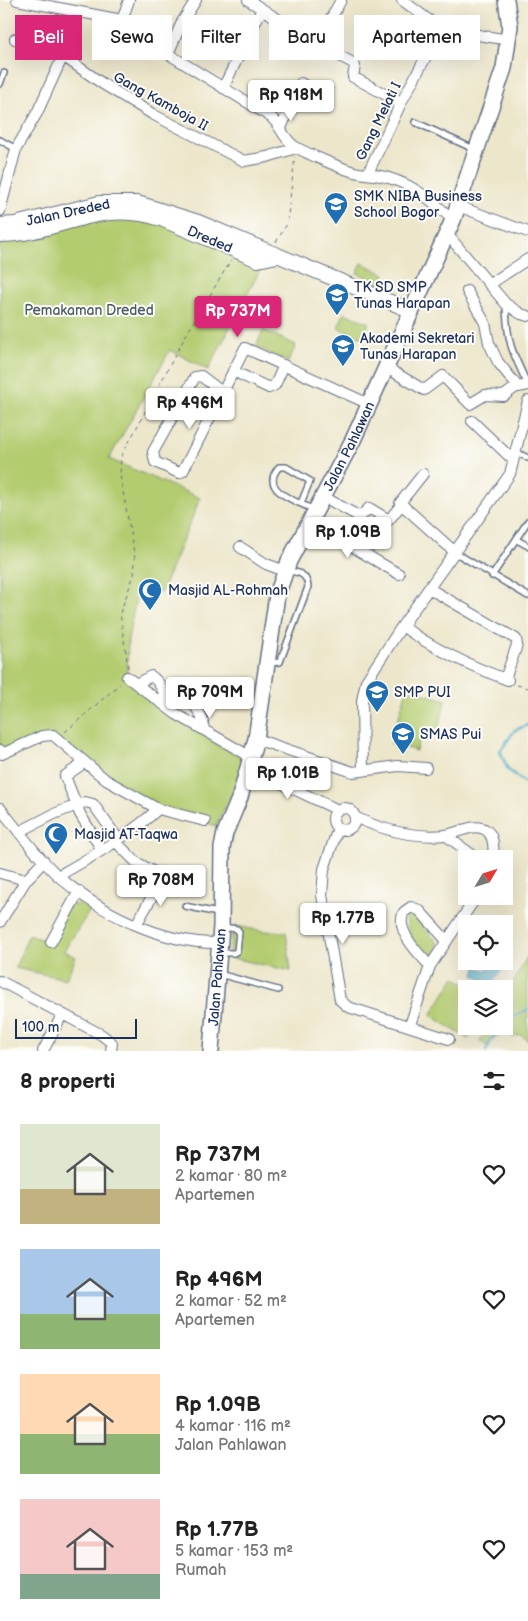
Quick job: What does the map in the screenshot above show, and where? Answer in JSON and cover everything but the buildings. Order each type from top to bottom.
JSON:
[{"type":"main road","name":"Jalan Pahlawan","points":[[211,1051],[221,920],[224,833],[240,797],[256,739],[274,606],[284,571],[317,510],[369,404],[453,220],[504,68],[509,40],[506,0]]},
{"type":"street","points":[[17,0],[70,11],[102,15]]},
{"type":"street","points":[[70,11],[73,0]]},
{"type":"street","points":[[124,15],[129,0]]},
{"type":"street","points":[[172,45],[182,22],[196,0]]},
{"type":"street","points":[[248,0],[271,15]]},
{"type":"street","points":[[333,15],[341,0]]},
{"type":"street","points":[[402,0],[422,15]]},
{"type":"street","points":[[223,88],[262,9]]},
{"type":"street","points":[[480,35],[509,40]]},
{"type":"street","points":[[172,56],[271,117],[281,128],[284,137],[296,148],[351,171],[388,177],[426,194],[453,220],[490,284],[506,304],[516,312],[528,317]]},
{"type":"street","points":[[344,58],[355,64],[354,77],[400,103]]},
{"type":"street","points":[[0,211],[16,148],[34,121],[60,60]]},
{"type":"street","name":"Gang Kamboja II","points":[[68,60],[154,115],[244,161],[267,157],[296,148]]},
{"type":"street","name":"Gang Melati I","points":[[368,173],[400,103],[424,60]]},
{"type":"street","points":[[281,128],[301,83],[326,100]]},
{"type":"street","name":"Jalan Dreded","points":[[0,225],[15,224],[79,207],[118,202],[137,203],[161,210],[221,238],[273,254]]},
{"type":"street","name":"Dreded","points":[[0,235],[29,232],[88,216],[124,211],[146,214],[221,238]]},
{"type":"street","points":[[453,220],[528,232]]},
{"type":"street","points":[[273,254],[412,311]]},
{"type":"street","points":[[490,284],[528,259]]},
{"type":"street","points":[[466,291],[486,322],[490,343],[498,362],[517,386],[520,388],[528,385]]},
{"type":"street","points":[[222,392],[201,376],[194,377],[153,452],[155,462],[177,472],[183,471],[246,348],[369,404]]},
{"type":"street","points":[[233,371],[269,388],[275,385],[284,365]]},
{"type":"street","points":[[386,368],[424,390],[444,376],[470,404],[484,396],[504,396],[517,386]]},
{"type":"street","points":[[363,772],[362,701],[366,681],[402,626],[456,553],[507,479],[526,416],[528,402]]},
{"type":"street","points":[[472,421],[514,456]]},
{"type":"street","points":[[317,510],[360,517],[369,508],[389,520],[401,505],[401,500],[423,474]]},
{"type":"street","points":[[401,505],[456,553]]},
{"type":"street","points":[[317,510],[399,574]]},
{"type":"street","points":[[240,547],[266,564],[284,571]]},
{"type":"street","points":[[402,626],[425,642],[506,680],[516,645],[516,638],[474,616],[430,589]]},
{"type":"street","points":[[136,684],[144,678],[151,676],[154,678],[160,684],[169,709]]},
{"type":"street","points":[[127,677],[169,709],[249,762],[338,810]]},
{"type":"street","points":[[192,702],[202,716],[203,730]]},
{"type":"street","points":[[0,750],[2,754],[42,736],[53,735],[106,780],[158,808],[206,821]]},
{"type":"street","points":[[256,739],[353,772],[398,766],[426,768]]},
{"type":"street","points":[[84,763],[65,776],[76,806],[102,850]]},
{"type":"street","points":[[20,832],[85,802],[93,804],[116,840],[136,862],[163,877],[136,925]]},
{"type":"street","points":[[0,808],[58,876],[107,910],[136,925],[169,937],[219,948]]},
{"type":"street","points":[[58,876],[141,825],[158,808]]},
{"type":"street","points":[[449,1039],[410,1025],[348,1007],[338,995],[322,882],[338,828],[333,816],[338,810],[346,808],[355,817],[387,831],[445,835],[477,827],[485,829],[492,836],[493,850]]},
{"type":"street","points":[[338,828],[348,829],[354,824],[355,817]]},
{"type":"street","points":[[445,835],[466,850]]},
{"type":"street","points":[[0,922],[26,880],[44,861]]},
{"type":"street","points":[[0,873],[26,880]]},
{"type":"street","points":[[51,942],[79,891]]},
{"type":"street","points":[[410,1025],[430,966],[471,905]]},
{"type":"street","points":[[430,966],[413,947],[402,922],[404,912],[411,907],[419,910],[447,941]]},
{"type":"street","points":[[0,982],[109,1040],[112,1044],[111,1051]]},
{"type":"street","points":[[43,1051],[62,1015]]},
{"type":"lane","points":[[0,84],[4,73]]},
{"type":"lane","points":[[415,122],[477,150]]},
{"type":"lane","points":[[0,140],[16,148]]},
{"type":"lane","points":[[506,304],[507,329],[512,353],[528,385]]},
{"type":"lane","points":[[514,456],[528,458]]},
{"type":"lane","points":[[301,503],[310,481],[286,467],[279,467],[275,472],[273,482],[275,489],[301,503],[317,510]]},
{"type":"lane","points":[[492,576],[528,521]]},
{"type":"lane","points":[[517,540],[528,546]]},
{"type":"lane","points":[[456,553],[528,596]]},
{"type":"lane","points":[[266,663],[280,662],[308,587],[305,576],[298,572],[284,571]]},
{"type":"lane","points":[[185,906],[221,920]]},
{"type":"lane","points":[[216,973],[278,990]]},
{"type":"path","points":[[273,254],[287,224],[296,148]]},
{"type":"path","points":[[64,734],[127,677]]},
{"type":"path","points":[[506,680],[528,688]]},
{"type":"green space","name":"Pemakaman Dreded","points":[[100,215],[151,217],[262,266],[208,370],[170,350],[109,459],[200,498],[162,591],[136,598],[128,639],[127,673],[247,760],[216,826],[141,801],[53,735],[0,753],[0,240]]},
{"type":"green space","points":[[362,263],[385,274],[381,284],[357,273]]},
{"type":"green space","points":[[344,313],[369,323],[363,338],[338,328]]},
{"type":"green space","points":[[263,330],[296,345],[288,362],[256,347]]},
{"type":"green space","points":[[407,689],[446,700],[436,737],[421,733],[416,751],[391,743]]},
{"type":"green space","points":[[80,898],[92,907],[64,951],[76,957],[66,979],[15,968],[29,934],[47,942],[66,899],[76,906]]},
{"type":"green space","points":[[411,913],[437,942],[437,951],[429,958],[416,944],[410,933],[406,914]]},
{"type":"green space","points":[[236,926],[263,931],[286,932],[291,971],[228,957],[232,935],[235,932]]},
{"type":"green space","points":[[528,955],[528,1041],[521,1035],[513,1037],[510,1035],[513,1035],[513,983]]},
{"type":"green space","points":[[455,977],[460,980],[458,1033],[431,1015]]},
{"type":"green space","points":[[462,1035],[470,1035],[468,1039]]},
{"type":"green space","points":[[484,1035],[498,1035],[486,1046],[480,1041]]},
{"type":"water","points":[[475,970],[501,970],[495,980],[482,980],[474,975]]},
{"type":"waterway","points":[[528,725],[515,730],[500,751],[508,770],[528,785]]},
{"type":"waterway","points":[[513,1017],[528,1009]]},
{"type":"waterway","points":[[486,1051],[494,1035]]},
{"type":"place","name":"SMK NIBA Business School Bogor","points":[[336,225]]},
{"type":"place","name":"TK SD SMP Tunas Harapan","points":[[337,316]]},
{"type":"place","name":"Akademi Sekretari Tunas Harapan","points":[[343,367]]},
{"type":"place","name":"Masjid AL-Rohmah","points":[[150,611]]},
{"type":"place","name":"SMP PUI","points":[[377,713]]},
{"type":"place","name":"SMAS Pui","points":[[403,755]]},
{"type":"place","name":"Masjid AT-Taqwa","points":[[56,855]]}]
